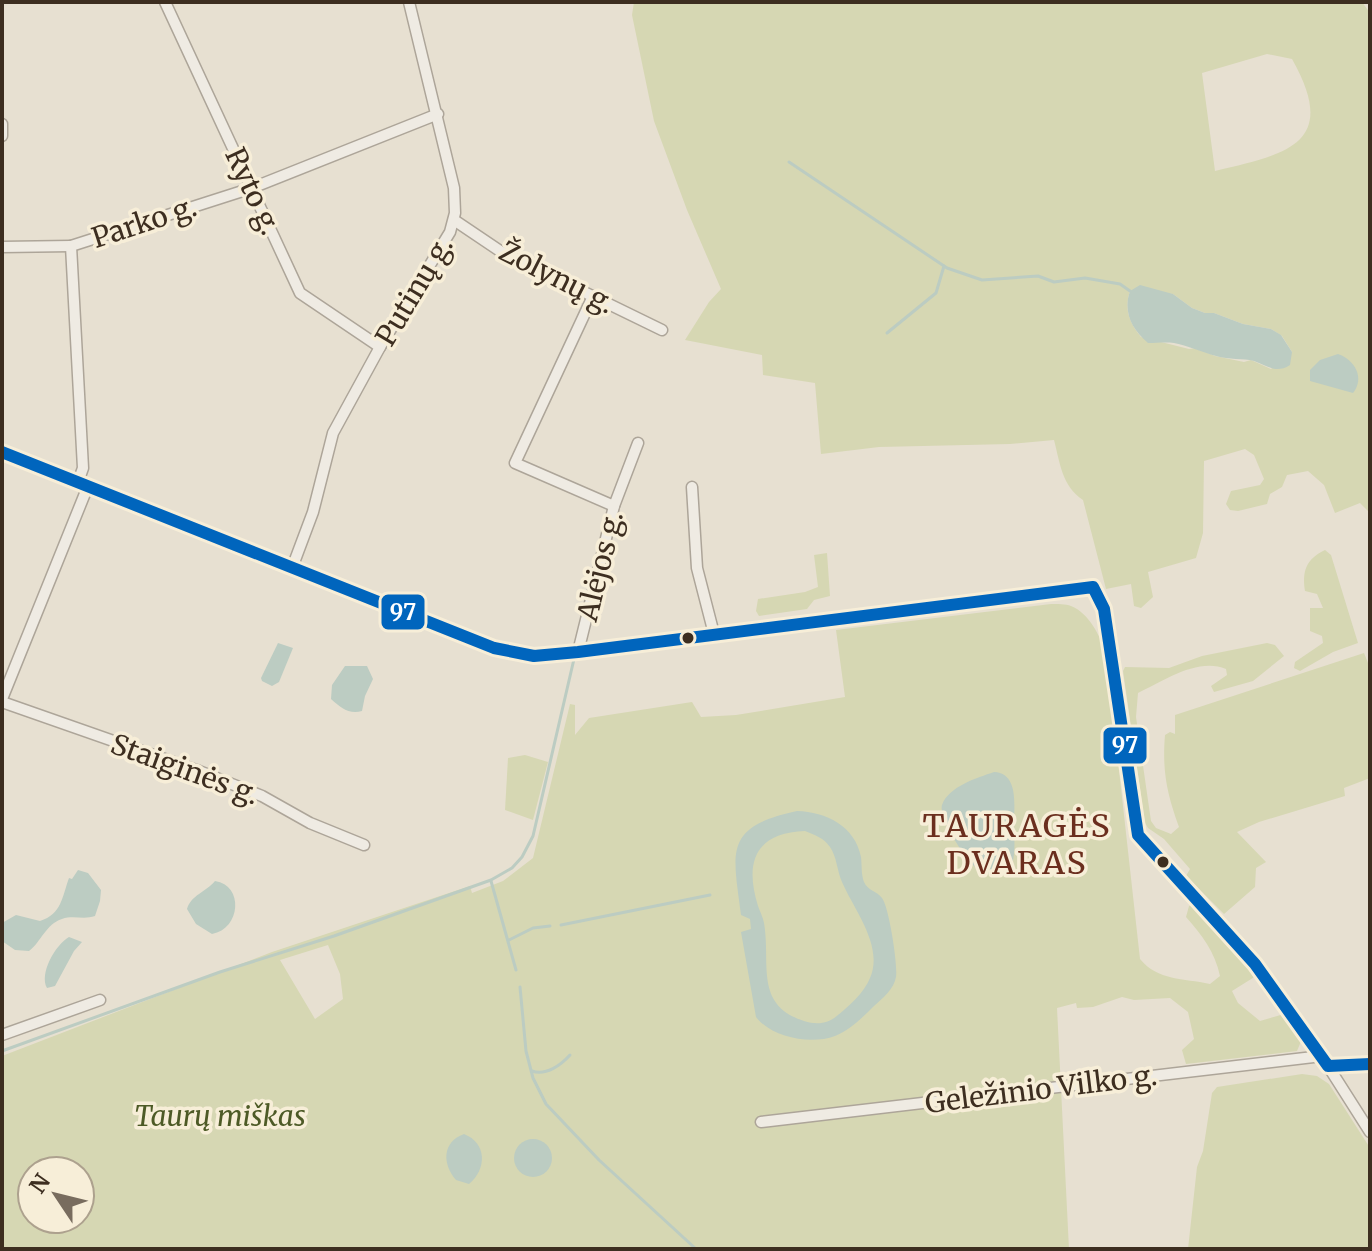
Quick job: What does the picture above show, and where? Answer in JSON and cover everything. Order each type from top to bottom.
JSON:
[{"type":"street","name":"Ryto g.","points":[[165,2],[300,293],[380,347]]},
{"type":"street","name":"Putinų g.","points":[[292,568],[313,512],[333,433],[380,347],[450,232],[454,220],[454,188],[409,2]]},
{"type":"street","name":"Parko g.","points":[[2,700],[83,484],[71,246],[252,188],[438,114]]},
{"type":"street","points":[[2,124],[2,136]]},
{"type":"street","name":"Žolynų g.","points":[[454,220],[500,251],[662,330]]},
{"type":"street","points":[[2,247],[71,246]]},
{"type":"street","points":[[593,296],[515,463],[614,506]]},
{"type":"street","name":"Alėjos g.","points":[[2,452],[509,652],[534,656],[578,652],[614,506],[638,443]]},
{"type":"street","points":[[692,487],[697,568],[714,634]]},
{"type":"street","points":[[578,652],[1093,587],[1104,609],[1138,835],[1255,964],[1325,1061],[1370,1132]]},
{"type":"street","name":"Staiginės g.","points":[[2,700],[262,796],[310,823],[364,845]]},
{"type":"street","points":[[2,1035],[100,1000]]},
{"type":"street","name":"Geležinio Vilko g.","points":[[761,1122],[1325,1061],[1370,1064]]},
{"type":"green space","points":[[634,2],[1362,2],[1370,13],[1370,513],[1360,503],[1335,513],[1324,485],[1308,471],[1287,475],[1282,487],[1270,494],[1267,504],[1230,510],[1226,504],[1231,491],[1260,485],[1264,479],[1254,455],[1245,449],[1204,461],[1203,533],[1196,558],[1148,572],[1153,597],[1141,608],[1134,606],[1131,584],[1106,589],[1083,500],[1066,481],[1054,440],[879,447],[821,454],[815,383],[763,375],[762,355],[685,340],[721,289],[654,121],[632,15]],"holes":[[[1267,54],[1292,59],[1305,88],[1310,110],[1308,127],[1284,151],[1215,171],[1202,73]],[[1130,291],[1173,294],[1205,313],[1271,329],[1282,336],[1292,352],[1271,369],[1251,360],[1244,362],[1215,356],[1196,348],[1141,337],[1129,315]]]},
{"type":"green space","points":[[1325,550],[1331,555],[1358,643],[1333,652],[1300,671],[1294,668],[1295,662],[1323,643],[1322,636],[1310,631],[1310,608],[1323,608],[1317,594],[1305,591],[1304,577],[1310,562]]},
{"type":"green space","points":[[827,553],[830,596],[814,600],[807,609],[759,616],[756,611],[758,599],[818,587],[814,555]]},
{"type":"green space","name":"Taurų miškas","points":[[1051,604],[1069,605],[1077,609],[1088,619],[1106,653],[1140,959],[1155,971],[1172,978],[1210,984],[1220,976],[1207,944],[1186,917],[1189,906],[1195,903],[1256,976],[1232,991],[1238,1003],[1260,1021],[1284,1014],[1302,1039],[1297,1051],[1186,1064],[1182,1050],[1194,1039],[1188,1012],[1170,998],[1134,1000],[1122,997],[1093,1007],[1077,1008],[1076,1003],[1057,1008],[1069,1249],[2,1249],[2,1056],[272,952],[470,886],[472,893],[503,881],[533,858],[570,704],[575,705],[575,735],[589,718],[692,702],[701,717],[736,715],[845,697],[836,630]],"holes":[[[328,945],[340,974],[343,999],[315,1019],[280,960]]]},
{"type":"green space","points":[[1267,643],[1275,645],[1284,656],[1253,681],[1214,692],[1211,686],[1227,675],[1226,669],[1204,666],[1181,672],[1138,693],[1136,717],[1151,821],[1156,828],[1171,834],[1179,827],[1164,760],[1165,735],[1170,732],[1175,734],[1175,715],[1364,653],[1370,668],[1370,778],[1344,788],[1345,796],[1259,822],[1237,832],[1266,862],[1256,868],[1255,887],[1224,914],[1186,876],[1190,869],[1164,839],[1145,823],[1123,671],[1125,667],[1169,668],[1202,656]]},
{"type":"green space","points":[[525,755],[548,762],[533,820],[505,810],[508,758]]},
{"type":"green space","points":[[1302,1074],[1317,1076],[1329,1084],[1370,1148],[1370,1249],[1188,1249],[1197,1167],[1203,1151],[1212,1093],[1217,1087]]},
{"type":"shaded area","points":[[1140,285],[1173,294],[1205,313],[1271,329],[1281,335],[1292,352],[1290,365],[1276,369],[1174,343],[1148,343],[1133,326],[1127,306],[1130,291]]},
{"type":"shaded area","points":[[1338,354],[1356,370],[1358,381],[1353,393],[1310,381],[1310,370],[1320,360]]},
{"type":"shaded area","points":[[278,643],[293,648],[279,682],[272,686],[261,678]]},
{"type":"shaded area","points":[[345,666],[367,666],[373,679],[362,711],[349,711],[331,699],[332,685]]},
{"type":"shaded area","points":[[994,772],[1008,778],[1013,792],[1014,849],[1008,874],[989,873],[973,865],[954,839],[942,811],[946,798],[957,788]]},
{"type":"shaded area","points":[[797,811],[808,812],[828,818],[846,829],[858,846],[864,882],[882,898],[887,912],[896,961],[893,985],[856,1023],[825,1039],[782,1035],[756,1017],[741,932],[751,929],[750,919],[741,915],[736,858],[738,845],[745,834],[773,817]],"holes":[[[805,831],[825,841],[832,851],[842,882],[866,928],[873,953],[870,978],[860,994],[834,1018],[818,1023],[788,1014],[771,994],[764,923],[753,876],[758,852],[765,844],[775,837]]]},
{"type":"shaded area","points":[[78,870],[88,873],[101,890],[95,916],[56,921],[29,951],[15,950],[2,941],[2,923],[16,915],[40,921],[53,914],[69,878],[72,879]]},
{"type":"shaded area","points":[[215,881],[231,890],[235,907],[229,924],[212,934],[196,924],[187,909],[192,900]]},
{"type":"shaded area","points":[[69,937],[82,942],[55,986],[47,988],[45,975],[50,960]]},
{"type":"shaded area","points":[[464,1134],[477,1144],[482,1157],[479,1171],[469,1184],[456,1180],[451,1174],[446,1154],[452,1142]]},
{"type":"shaded area","points":[[533,1139],[547,1144],[552,1158],[547,1172],[533,1177],[519,1172],[514,1158],[519,1144]]},
{"type":"waterway","points":[[789,162],[947,268],[982,280],[1038,276],[1054,282],[1085,278],[1120,284],[1130,291]]},
{"type":"waterway","points":[[887,333],[936,293],[944,266]]},
{"type":"waterway","points":[[2,1051],[220,972],[334,936],[491,880],[512,868],[533,836],[574,659]]},
{"type":"waterway","points":[[491,881],[516,970]]},
{"type":"waterway","points":[[561,925],[710,895]]},
{"type":"waterway","points":[[509,940],[533,928],[550,926]]},
{"type":"waterway","points":[[520,987],[526,1051],[533,1078],[546,1104],[599,1160],[696,1249]]},
{"type":"waterway","points":[[532,1071],[548,1071],[570,1055]]},
{"type":"transit line","name":"97","points":[[2,452],[494,648],[534,656],[1093,587],[1104,609],[1138,835],[1255,964],[1328,1066],[1370,1064]]},
{"type":"district","name":"TAURAGĖS DVARAS","points":[[1017,844]]}]
